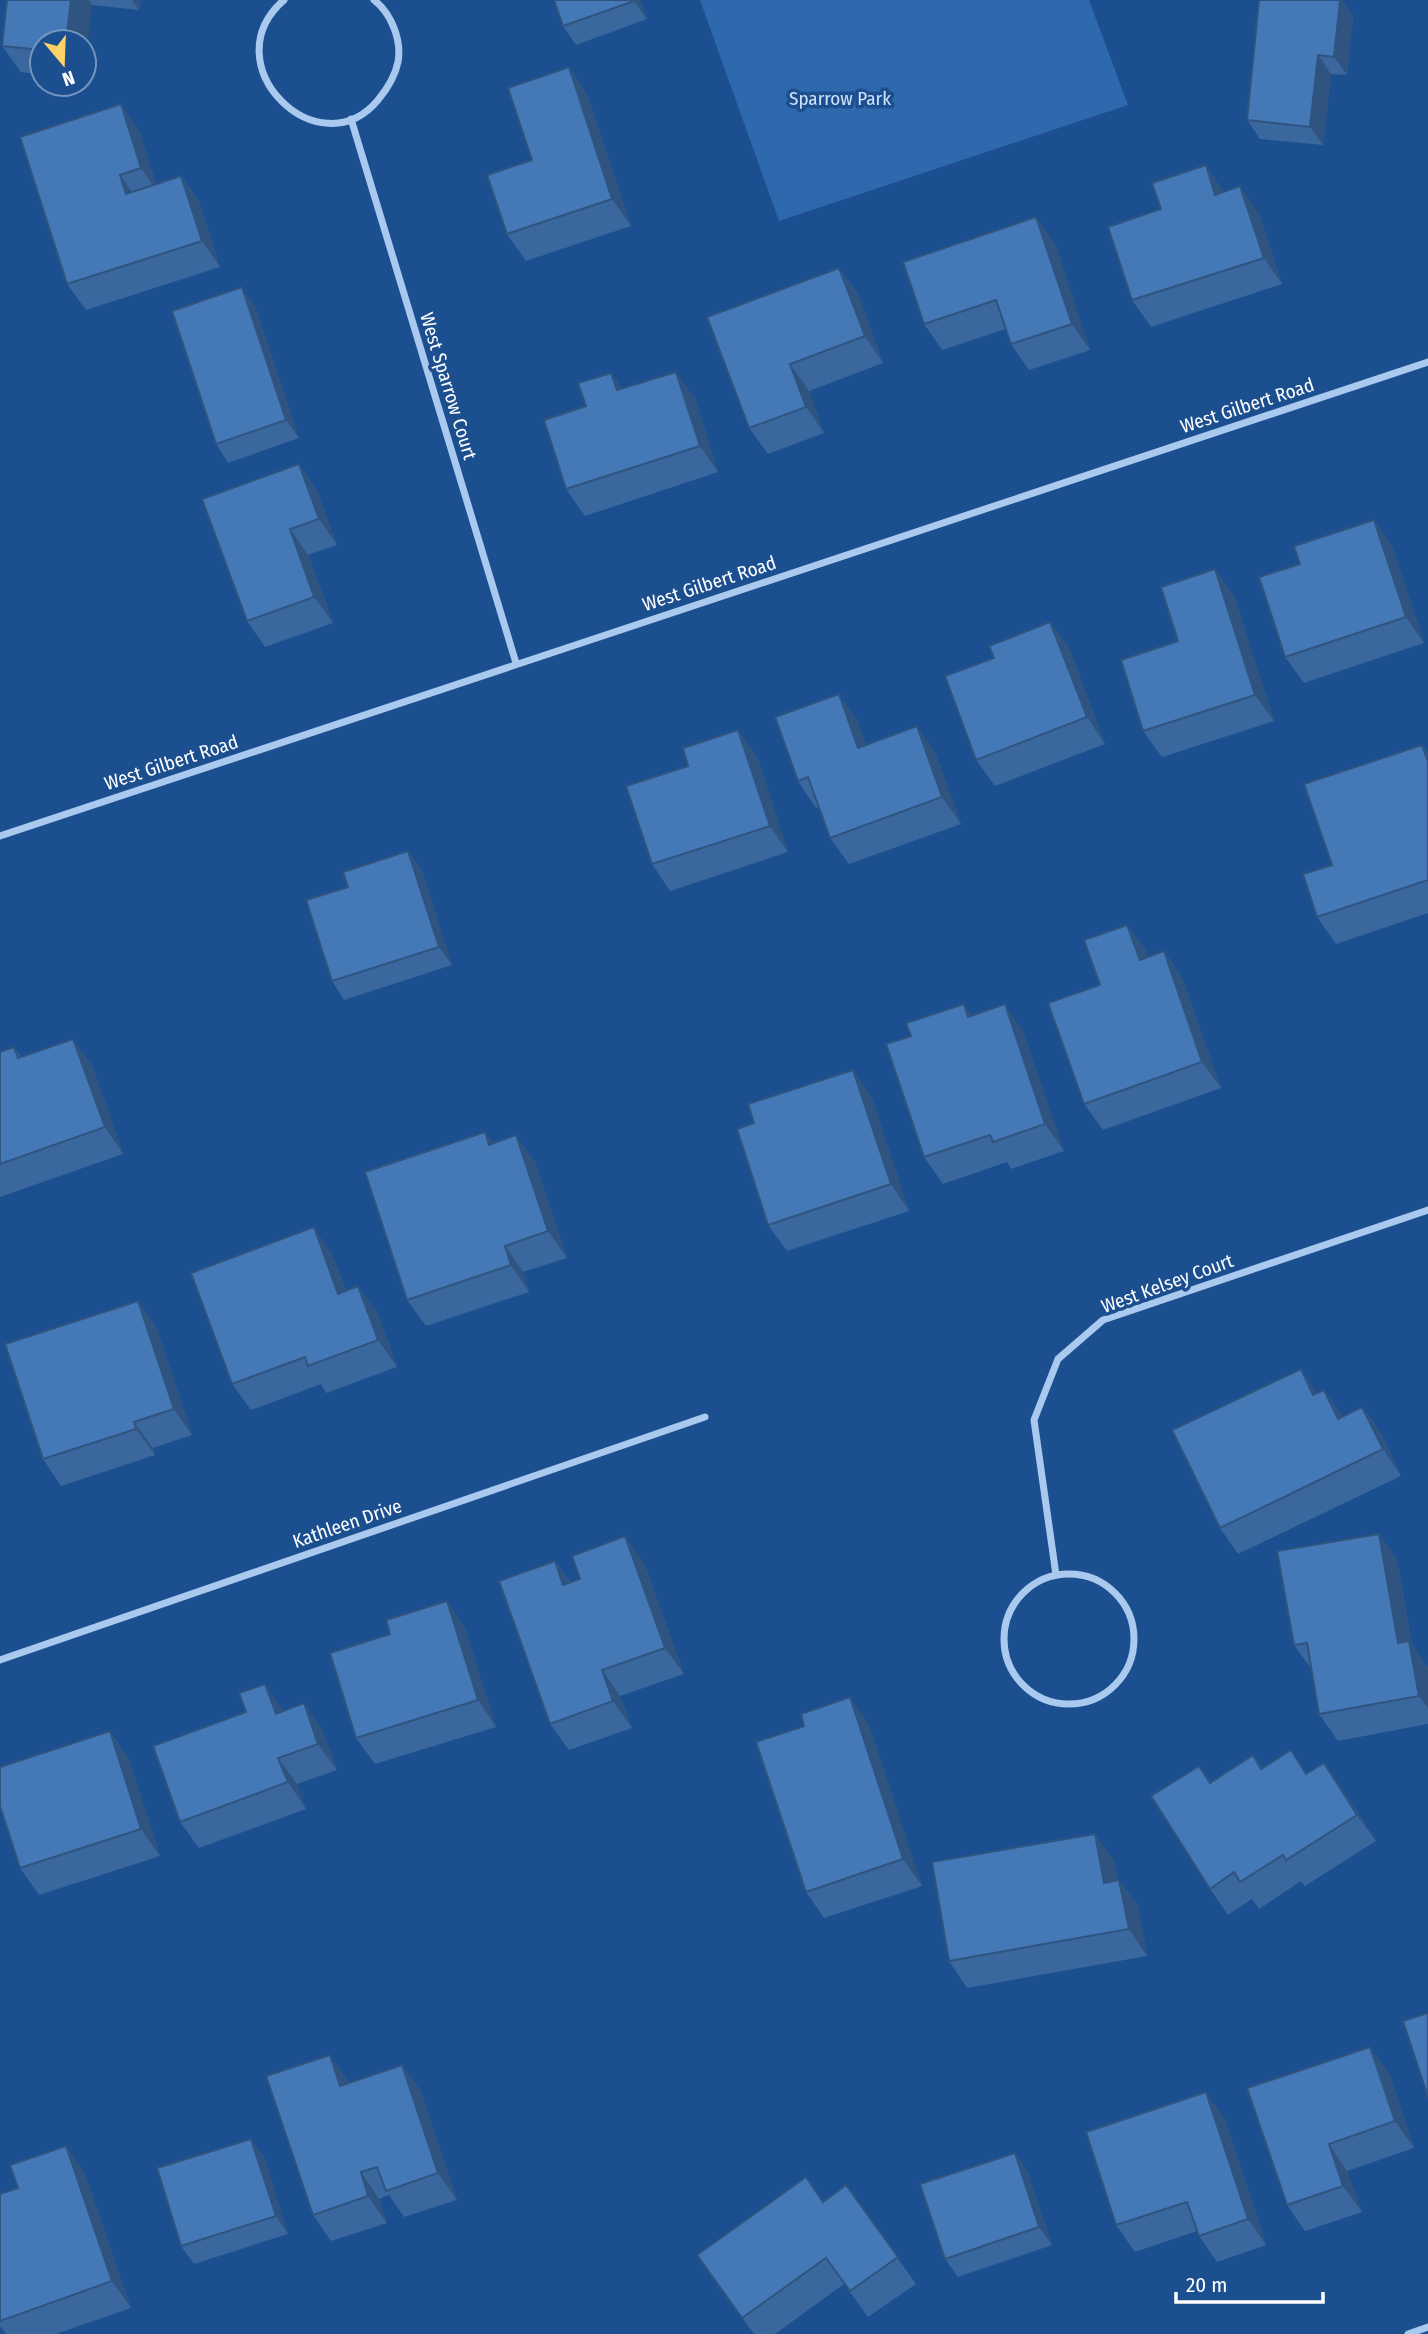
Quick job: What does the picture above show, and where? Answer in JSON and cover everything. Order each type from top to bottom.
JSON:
[{"type":"street","points":[[284,0],[268,19],[260,42],[261,66],[272,93],[289,110],[311,120],[327,123],[351,119],[370,109],[391,84],[399,61],[398,43],[391,20],[374,0]]},
{"type":"street","name":"West Sparrow Court","points":[[351,119],[516,663]]},
{"type":"street","name":"West Gilbert Road","points":[[0,835],[1428,362]]},
{"type":"street","name":"West Kelsey Court","points":[[1056,1575],[1034,1420],[1058,1359],[1103,1320],[1428,1210]]},
{"type":"street","name":"Kathleen Drive","points":[[0,1660],[705,1417]]},
{"type":"street","points":[[1082,1574],[1106,1584],[1124,1602],[1134,1626],[1134,1653],[1124,1676],[1106,1694],[1082,1704],[1057,1704],[1033,1694],[1014,1676],[1004,1653],[1004,1627],[1014,1603],[1032,1585],[1056,1575],[1082,1574]]},
{"type":"street","points":[[1408,2334],[1428,2328]]},
{"type":"green space","name":"Sparrow Park","points":[[700,0],[1089,0],[1128,105],[779,221]]},
{"type":"building","points":[[7,0],[71,0],[68,28],[28,28],[28,49],[2,46]]},
{"type":"building","points":[[554,0],[633,0],[634,1],[563,26]]},
{"type":"building","points":[[1259,0],[1340,0],[1334,57],[1318,55],[1310,127],[1247,120]]},
{"type":"building","points":[[569,67],[612,199],[507,234],[487,175],[532,160],[508,88]]},
{"type":"building","points":[[121,104],[141,168],[120,175],[126,194],[181,176],[202,241],[67,284],[20,137]]},
{"type":"building","points":[[1206,165],[1215,195],[1240,186],[1264,258],[1132,300],[1108,227],[1161,209],[1152,183]]},
{"type":"building","points":[[1036,217],[1072,324],[1011,344],[996,300],[924,324],[903,262]]},
{"type":"building","points":[[839,268],[865,336],[790,364],[806,407],[749,428],[707,317]]},
{"type":"building","points":[[242,287],[286,420],[216,444],[172,311]]},
{"type":"building","points":[[676,372],[700,446],[566,489],[544,420],[586,406],[578,383],[611,373],[617,390]]},
{"type":"building","points":[[299,464],[319,519],[290,529],[314,597],[247,621],[202,499]]},
{"type":"building","points":[[1374,520],[1406,617],[1285,657],[1259,577],[1300,564],[1294,546]]},
{"type":"building","points":[[1215,569],[1255,695],[1143,731],[1121,660],[1178,641],[1161,587]]},
{"type":"building","points":[[1050,622],[1087,717],[976,760],[945,676],[994,658],[989,646]]},
{"type":"building","points":[[839,694],[858,748],[917,726],[942,797],[830,838],[808,777],[798,781],[775,717]]},
{"type":"building","points":[[738,730],[770,826],[652,864],[626,786],[688,766],[683,748]]},
{"type":"building","points":[[1422,745],[1428,762],[1428,880],[1317,917],[1303,874],[1332,865],[1304,784]]},
{"type":"building","points":[[408,851],[439,947],[332,981],[306,900],[348,887],[343,872]]},
{"type":"building","points":[[1127,925],[1140,960],[1164,951],[1202,1062],[1084,1104],[1048,1003],[1100,985],[1084,940]]},
{"type":"building","points":[[964,1004],[968,1017],[1005,1004],[1045,1124],[993,1142],[990,1135],[924,1157],[886,1044],[911,1036],[906,1023]]},
{"type":"building","points":[[73,1039],[105,1127],[0,1164],[0,1052],[14,1047],[18,1058]]},
{"type":"building","points":[[853,1070],[891,1184],[768,1225],[737,1129],[754,1123],[748,1104]]},
{"type":"building","points":[[485,1132],[489,1145],[516,1135],[548,1231],[505,1246],[511,1265],[407,1300],[365,1172]]},
{"type":"building","points":[[314,1227],[338,1294],[358,1286],[378,1340],[308,1366],[305,1357],[232,1384],[191,1273]]},
{"type":"building","points":[[138,1301],[174,1409],[134,1422],[136,1429],[43,1459],[5,1344]]},
{"type":"building","points":[[1301,1369],[1313,1395],[1324,1390],[1338,1419],[1362,1407],[1383,1449],[1220,1528],[1172,1430]]},
{"type":"building","points":[[1379,1534],[1398,1643],[1409,1641],[1419,1696],[1319,1714],[1307,1643],[1294,1645],[1277,1551]]},
{"type":"building","points":[[625,1536],[665,1648],[602,1670],[613,1701],[550,1724],[499,1581],[555,1561],[563,1585],[580,1579],[572,1556]]},
{"type":"building","points":[[447,1601],[478,1700],[356,1738],[330,1653],[390,1634],[386,1620]]},
{"type":"building","points":[[265,1684],[276,1714],[304,1703],[318,1744],[278,1758],[288,1782],[180,1822],[153,1746],[246,1712],[239,1693]]},
{"type":"building","points":[[850,1697],[903,1859],[806,1892],[756,1742],[804,1726],[801,1714]]},
{"type":"building","points":[[110,1731],[141,1829],[20,1868],[0,1806],[0,1767]]},
{"type":"building","points":[[1291,1750],[1306,1774],[1324,1763],[1357,1815],[1286,1860],[1283,1855],[1240,1882],[1234,1872],[1210,1889],[1151,1796],[1199,1766],[1210,1783],[1253,1755],[1261,1769]]},
{"type":"building","points":[[1095,1834],[1104,1883],[1119,1880],[1129,1929],[949,1961],[932,1862]]},
{"type":"building","points":[[1428,2013],[1428,2097],[1403,2021]]},
{"type":"building","points":[[1370,2047],[1395,2121],[1329,2144],[1343,2186],[1287,2205],[1247,2088]]},
{"type":"building","points":[[330,2055],[340,2086],[402,2065],[438,2173],[386,2191],[377,2167],[361,2172],[368,2196],[313,2215],[266,2076]]},
{"type":"building","points":[[1206,2092],[1248,2219],[1199,2236],[1187,2202],[1116,2225],[1086,2132]]},
{"type":"building","points":[[251,2139],[276,2216],[181,2246],[157,2168]]},
{"type":"building","points":[[66,2146],[112,2281],[0,2321],[0,2194],[18,2188],[10,2165]]},
{"type":"building","points":[[1015,2153],[1039,2227],[945,2259],[920,2184]]},
{"type":"building","points":[[806,2177],[823,2202],[846,2185],[898,2257],[850,2291],[826,2258],[742,2318],[697,2255]]}]
